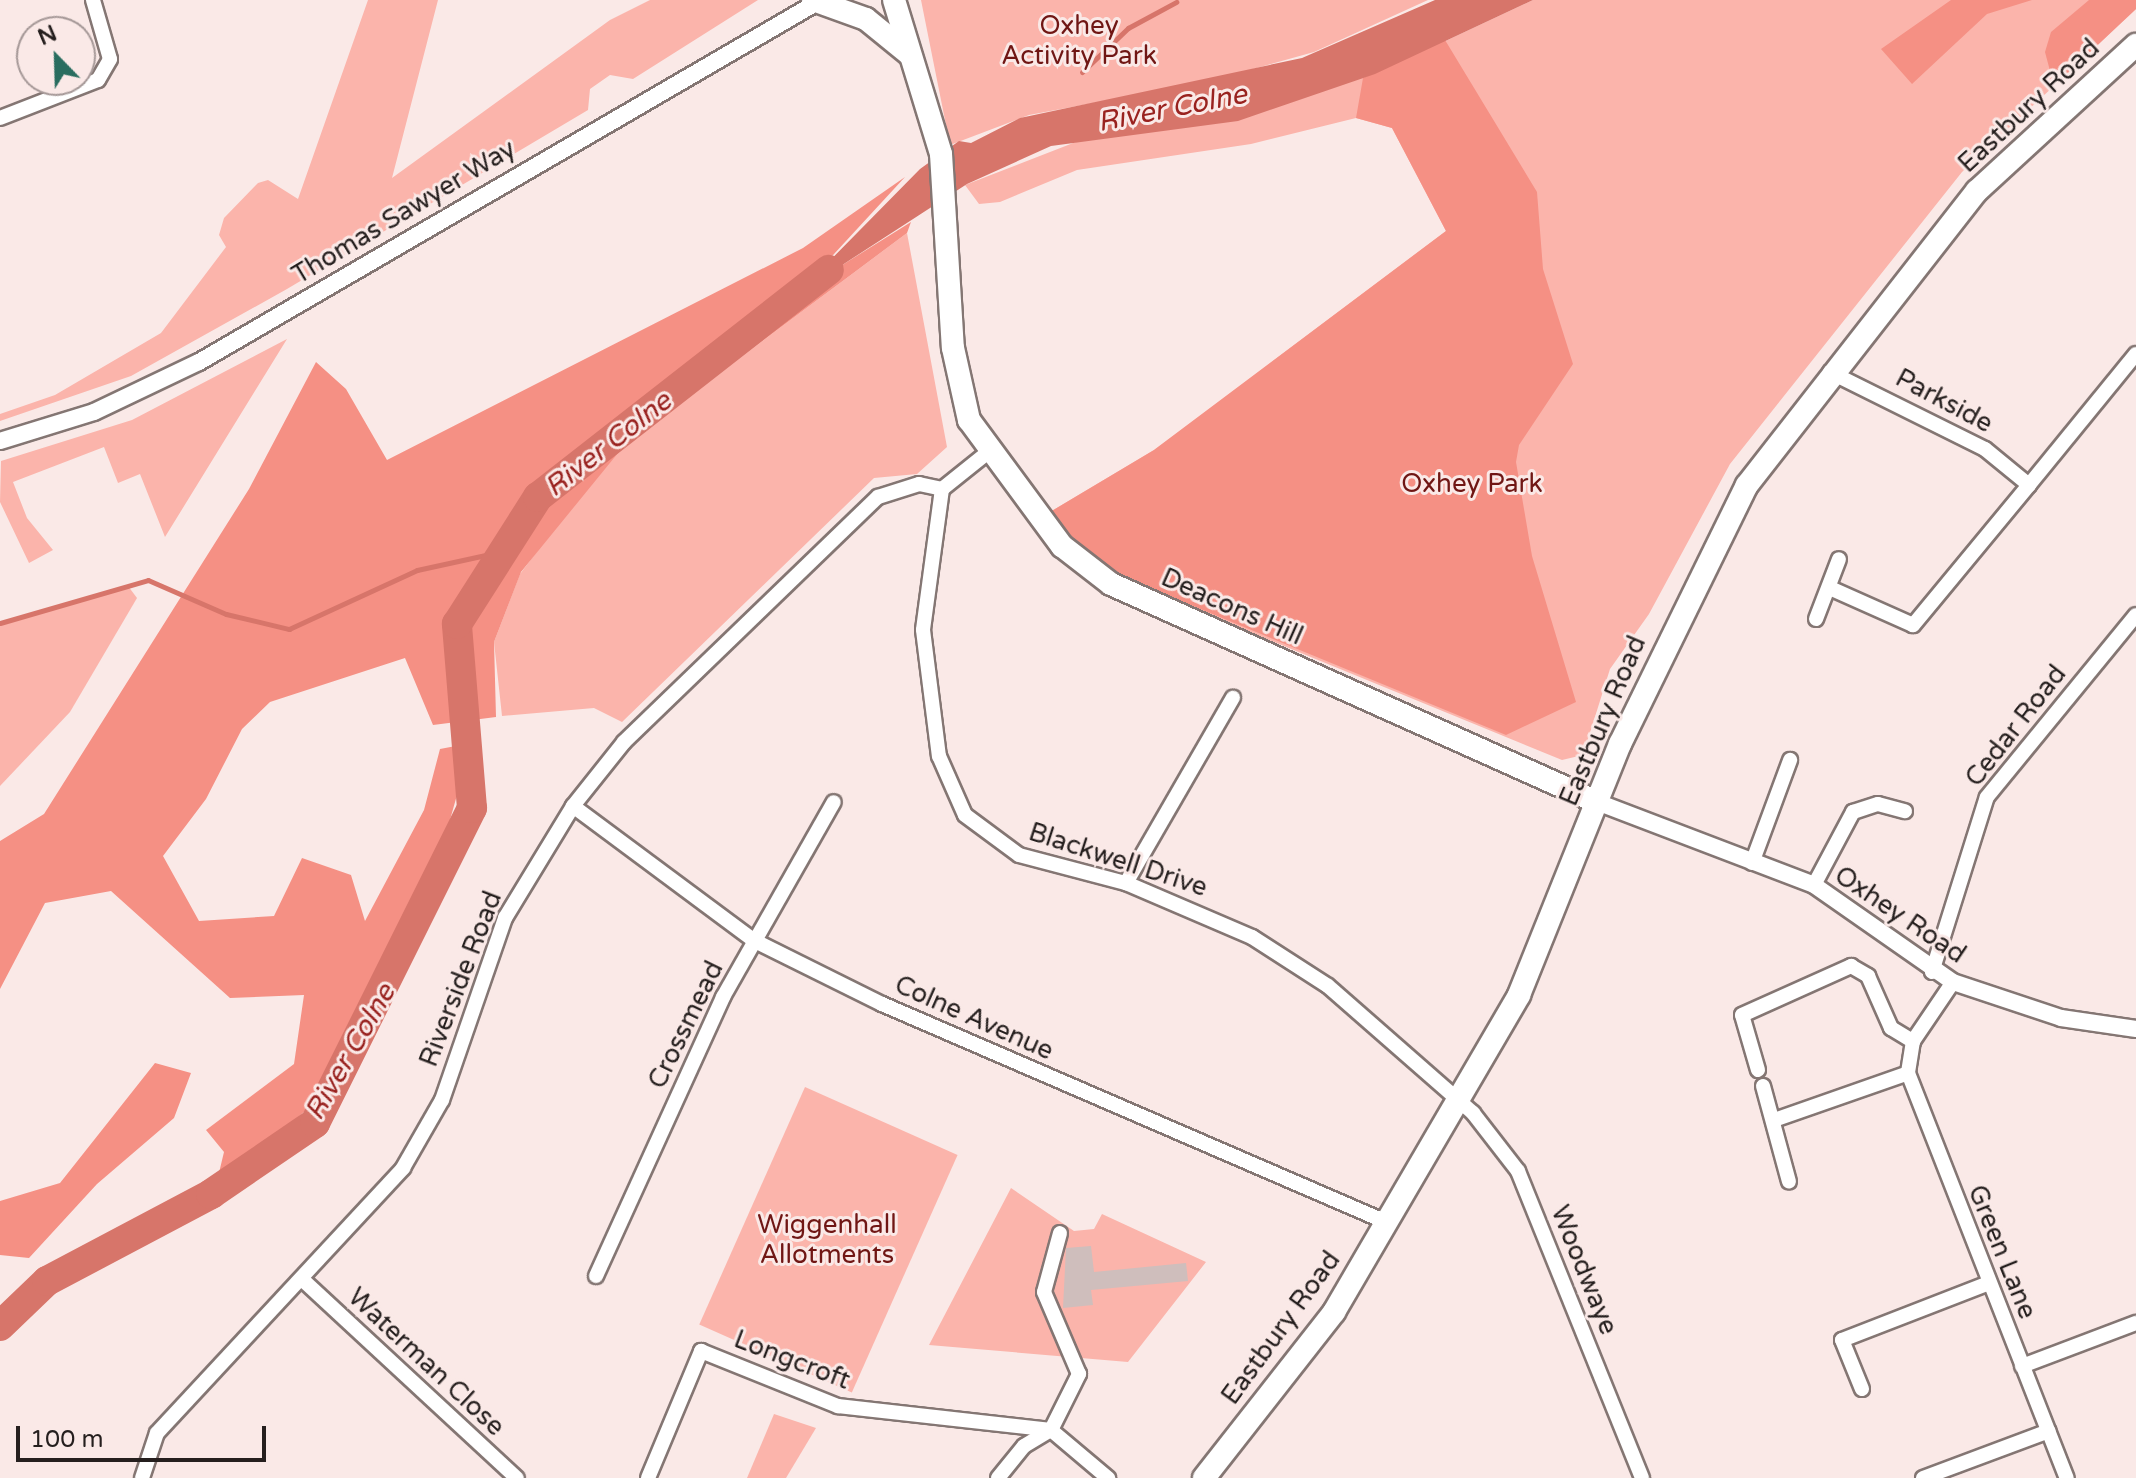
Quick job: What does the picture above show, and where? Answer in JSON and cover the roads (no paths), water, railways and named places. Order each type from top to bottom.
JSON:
[{"type":"main road","name":"Deacons Hill","points":[[894,0],[941,154],[953,348],[969,420],[987,453],[1062,546],[1111,584],[1597,802]]},
{"type":"main road","points":[[815,1],[866,19],[909,54]]},
{"type":"main road","name":"Eastbury Road","points":[[1204,1478],[1334,1312],[1455,1097],[1519,995],[1597,802],[1696,578],[1747,485],[1830,372],[1977,191],[2136,45]]},
{"type":"street","points":[[0,118],[98,80],[110,59],[93,0]]},
{"type":"street","name":"Thomas Sawyer Way","points":[[0,441],[94,412],[262,323],[393,252],[815,1]]},
{"type":"street","points":[[1830,588],[1913,625],[2136,354]]},
{"type":"street","name":"Parkside","points":[[1830,372],[1985,449],[2029,485]]},
{"type":"street","points":[[942,489],[987,453]]},
{"type":"street","name":"Riverside Road","points":[[142,1478],[157,1433],[304,1281],[403,1168],[442,1100],[505,918],[573,806],[658,706],[878,497],[919,484],[942,489]]},
{"type":"street","name":"Blackwell Drive","points":[[942,489],[923,630],[949,787],[987,836],[1019,855],[1126,883],[1199,909],[1328,986],[1455,1097]]},
{"type":"street","points":[[1816,619],[1839,559]]},
{"type":"street","name":"Cedar Road","points":[[1932,972],[1987,797],[2136,615]]},
{"type":"street","points":[[1126,883],[1233,698]]},
{"type":"street","points":[[1752,863],[1790,760]]},
{"type":"street","name":"Crossmead","points":[[596,1276],[755,941],[834,802]]},
{"type":"street","name":"Oxhey Road","points":[[1597,802],[1814,885],[1932,972],[1953,982],[2061,1018],[2136,1029]]},
{"type":"street","points":[[1814,885],[1853,812],[1878,804],[1905,811]]},
{"type":"street","name":"Colne Avenue","points":[[573,806],[755,941],[1022,1067],[1384,1221]]},
{"type":"street","points":[[1758,1070],[1742,1015],[1839,970],[1858,970],[1872,982],[1891,1028],[1913,1041]]},
{"type":"street","name":"Green Lane","points":[[1953,982],[1913,1041],[1908,1073],[2067,1478]]},
{"type":"street","points":[[1777,1119],[1908,1073]]},
{"type":"street","points":[[1763,1086],[1777,1119],[1771,1134],[1789,1182]]},
{"type":"street","name":"Woodwaye","points":[[1455,1097],[1518,1171],[1642,1478]]},
{"type":"street","points":[[998,1478],[1024,1446],[1051,1430],[1079,1374],[1044,1292],[1060,1233]]},
{"type":"street","name":"Waterman Close","points":[[304,1281],[517,1478]]},
{"type":"street","points":[[1862,1389],[1842,1340],[1989,1283]]},
{"type":"street","points":[[2022,1366],[2136,1323]]},
{"type":"street","name":"Longcroft","points":[[648,1478],[701,1351],[838,1406],[1051,1430]]},
{"type":"street","points":[[1051,1430],[1108,1478]]},
{"type":"street","points":[[1923,1478],[2049,1431]]},
{"type":"water","points":[[1435,0],[1533,0],[1375,74],[1238,121],[1051,146],[967,184],[796,295],[920,169],[959,141],[971,143],[1020,118],[1302,58]]},
{"type":"waterway","points":[[1082,72],[1128,28],[1176,2]]},
{"type":"waterway","name":"River Colne","points":[[0,1326],[47,1281],[211,1194],[315,1123],[472,808],[457,624],[538,497],[829,270]]},
{"type":"waterway","points":[[0,623],[148,580],[226,614],[289,629],[417,570],[504,551]]},
{"type":"park label","name":"Oxhey Activity Park","points":[[1079,41]]},
{"type":"park label","name":"Oxhey Park","points":[[1472,484]]},
{"type":"park label","name":"Wiggenhall Allotments","points":[[827,1240]]}]
